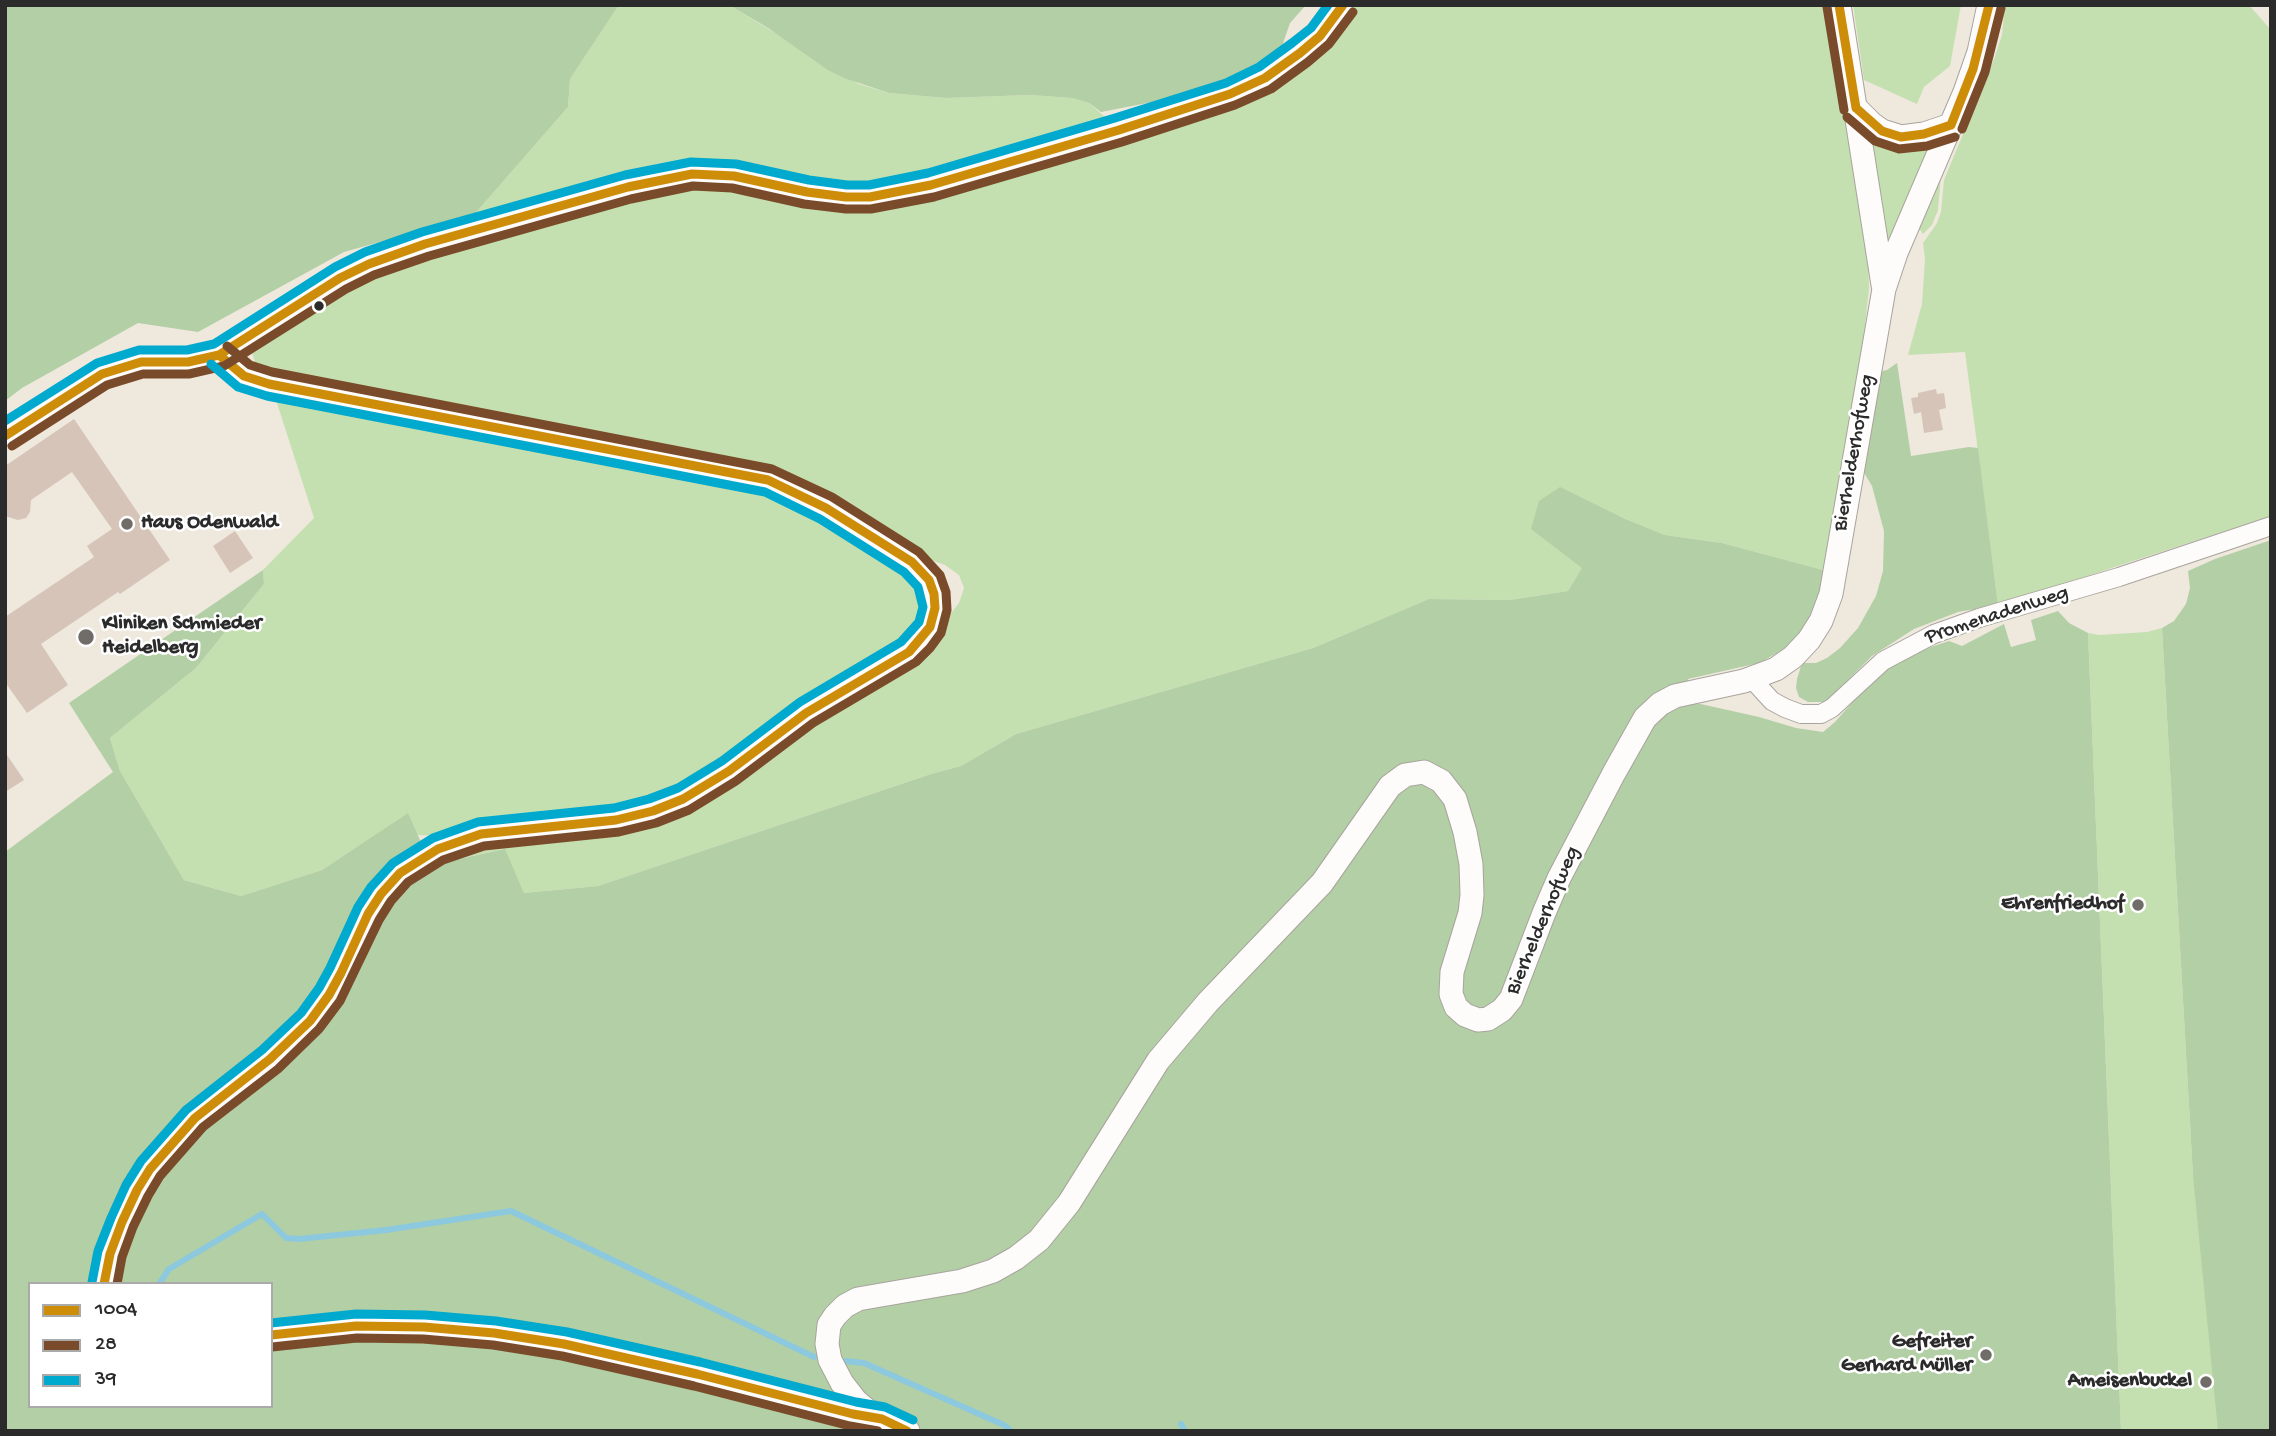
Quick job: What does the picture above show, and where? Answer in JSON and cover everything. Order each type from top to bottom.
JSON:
[{"type":"street","points":[[5,436],[85,384],[112,370],[141,362],[188,362],[219,355],[325,287],[369,264],[461,233],[628,187],[705,173],[753,179],[822,195],[870,197],[931,185],[1218,99],[1265,78],[1300,53],[1320,36],[1343,5]]},
{"type":"street","points":[[1839,5],[1884,289]]},
{"type":"street","name":"Bierhelderhofweg","points":[[882,1419],[856,1401],[842,1383],[830,1360],[827,1334],[829,1325],[838,1312],[849,1303],[864,1297],[962,1281],[993,1271],[1039,1240],[1069,1203],[1158,1061],[1208,1002],[1322,883],[1390,786],[1405,775],[1424,772],[1446,784],[1455,799],[1471,864],[1472,895],[1470,913],[1452,972],[1451,994],[1456,1007],[1465,1016],[1478,1020],[1488,1019],[1502,1010],[1511,999],[1559,878],[1645,718],[1660,704],[1681,694],[1751,678],[1776,669],[1793,657],[1814,634],[1827,608],[1884,289],[1896,253],[1973,69],[1990,5]]},
{"type":"street","points":[[1856,108],[1882,131],[1901,137],[1924,134],[1951,125]]},
{"type":"street","points":[[104,1282],[110,1254],[122,1222],[137,1189],[150,1169],[195,1118],[270,1059],[310,1021],[341,973],[368,914],[400,873],[423,856],[481,834],[616,820],[653,811],[692,794],[729,771],[806,713],[909,652],[930,627],[935,608],[929,580],[912,562],[826,508],[768,480],[269,384],[244,376],[219,355]]},
{"type":"street","name":"Promenadenweg","points":[[1751,678],[1772,701],[1785,708],[1801,714],[1821,714],[1832,708],[1883,661],[1934,634],[2119,577],[2271,526]]},
{"type":"street","points":[[273,1335],[369,1326],[424,1326],[494,1333],[564,1344],[697,1374],[853,1415],[882,1419],[908,1431]]},
{"type":"green space","points":[[5,5],[619,5],[570,79],[568,107],[473,216],[344,252],[198,332],[138,323],[22,388],[5,401]]},
{"type":"green space","points":[[619,5],[729,5],[859,84],[889,93],[946,98],[1030,95],[1072,98],[1089,103],[1127,136],[1212,111],[1258,90],[1328,39],[1353,5],[1829,5],[1868,258],[1869,288],[1861,364],[1827,571],[1722,543],[1665,535],[1623,518],[1568,591],[1510,600],[1429,599],[1313,648],[1016,734],[961,766],[598,886],[524,893],[504,849],[431,865],[433,860],[480,843],[593,835],[641,826],[695,805],[828,714],[904,670],[935,643],[945,621],[959,603],[964,588],[959,575],[945,565],[923,557],[884,530],[823,495],[789,477],[760,466],[273,373],[255,362],[252,352],[255,347],[368,274],[393,262],[483,235],[473,216],[568,107],[570,79]]},
{"type":"green space","points":[[729,5],[1306,5],[1290,23],[1281,49],[1233,79],[1168,99],[1101,112],[1089,103],[1072,98],[1030,95],[946,98],[889,93],[828,70],[768,28]]},
{"type":"green space","points":[[1853,5],[1961,5],[1950,66],[1924,87],[1917,104],[1864,80]]},
{"type":"green space","points":[[2005,5],[2249,5],[2271,30],[2271,516],[1998,605],[1965,352],[1908,355],[1922,304],[1925,259],[1923,243],[1937,223],[1941,212],[1944,180],[1994,59],[2002,35]]},
{"type":"green space","points":[[1868,134],[1933,142],[1887,249]]},
{"type":"green space","points":[[1941,175],[1938,210],[1932,225],[1923,234],[1918,227]]},
{"type":"green space","points":[[1897,363],[1911,456],[1978,448],[1998,605],[1958,612],[1914,629],[1872,656],[1826,702],[1808,702],[1799,697],[1796,688],[1802,663],[1816,663],[1827,658],[1858,628],[1876,596],[1883,571],[1884,531],[1872,486],[1862,469],[1879,372]]},
{"type":"green space","points":[[275,397],[780,491],[909,572],[919,587],[921,603],[918,624],[908,641],[712,772],[649,803],[611,811],[470,825],[447,836],[416,835],[407,814],[322,870],[241,896],[184,880],[120,771],[110,738],[196,668],[264,584],[263,570],[314,518]]},
{"type":"green space","points":[[1560,487],[1665,535],[1722,543],[1827,571],[1816,606],[1790,646],[1759,663],[1688,679],[1696,703],[1796,728],[1823,732],[1889,668],[1913,653],[1949,641],[1962,646],[2004,624],[2011,647],[2036,640],[2031,620],[2058,611],[2069,623],[2088,633],[2121,1431],[5,1431],[5,852],[113,772],[69,703],[263,570],[264,584],[196,668],[110,738],[120,771],[184,880],[241,896],[322,870],[408,813],[431,865],[505,849],[524,893],[598,886],[961,766],[1016,734],[1313,648],[1429,599],[1510,600],[1568,591],[1582,568],[1531,529],[1539,501]]},
{"type":"green space","points":[[2271,540],[2271,1431],[2218,1431],[2193,1176],[2162,628],[2174,621],[2186,604],[2190,588],[2188,571]]},
{"type":"green space","name":"Ehrenfriedhof","points":[[2162,628],[2193,1176],[2271,1431],[2121,1431],[2088,633],[2099,635],[2147,632]]},
{"type":"building","points":[[1936,389],[1937,394],[1944,393],[1946,408],[1939,410],[1943,430],[1924,433],[1921,412],[1914,414],[1911,398],[1918,397],[1918,393]]},
{"type":"building","name":"Haus Odenwald","points":[[74,419],[170,560],[41,644],[68,685],[27,713],[5,682],[5,617],[94,557],[87,546],[112,529],[72,472],[31,500],[30,512],[26,518],[18,520],[5,516],[5,466]]},
{"type":"building","points":[[235,531],[253,558],[230,573],[213,546]]},
{"type":"building","points":[[5,752],[24,780],[5,792]]},
{"type":"waterway","points":[[160,1282],[169,1269],[262,1214],[286,1238],[299,1239],[386,1230],[511,1211],[814,1357]]},
{"type":"waterway","points":[[845,1361],[864,1363],[1004,1425],[1011,1431]]},
{"type":"waterway","points":[[1181,1424],[1185,1431]]},
{"type":"transit line","name":"39","points":[[5,421],[97,363],[139,350],[187,350],[214,344],[335,267],[365,252],[422,232],[625,175],[691,162],[736,164],[809,180],[847,185],[869,185],[928,173],[1226,83],[1259,67],[1292,43],[1311,28],[1328,5]]},
{"type":"transit line","name":"1004","points":[[5,436],[102,374],[141,362],[188,362],[219,355],[340,278],[369,264],[425,244],[628,187],[692,174],[734,176],[807,192],[846,197],[870,197],[931,185],[1119,130],[1230,94],[1265,78],[1300,53],[1320,36],[1343,5]]},
{"type":"transit line","name":"1004","points":[[1839,5],[1856,108]]},
{"type":"transit line","name":"1004","points":[[1951,125],[1973,69],[1989,5]]},
{"type":"transit line","name":"28","points":[[1827,7],[1844,110]]},
{"type":"transit line","name":"28","points":[[1962,129],[1985,72],[2001,8]]},
{"type":"transit line","name":"28","points":[[12,446],[107,385],[143,374],[189,374],[224,366],[346,289],[374,275],[429,256],[631,199],[693,186],[732,188],[804,204],[871,209],[934,197],[1122,142],[1235,105],[1271,89],[1329,44],[1353,12]]},
{"type":"transit line","name":"1004","points":[[1856,108],[1882,131],[1901,137],[1924,134],[1951,125]]},
{"type":"transit line","name":"28","points":[[1847,117],[1875,141],[1899,149],[1927,146],[1955,137]]},
{"type":"transit line","name":"28","points":[[117,1282],[122,1257],[133,1227],[160,1176],[203,1127],[278,1069],[319,1029],[340,1001],[379,920],[408,882],[443,860],[484,846],[619,832],[656,823],[689,810],[736,781],[813,723],[916,662],[941,633],[947,610],[946,592],[940,575],[919,552],[832,497],[772,469],[272,372],[250,365],[227,346]]},
{"type":"transit line","name":"1004","points":[[104,1282],[110,1254],[122,1222],[150,1169],[195,1118],[270,1059],[310,1021],[341,973],[368,914],[400,873],[438,849],[481,834],[616,820],[653,811],[683,799],[729,771],[806,713],[909,652],[930,627],[935,608],[929,580],[912,562],[826,508],[768,480],[269,384],[244,376],[219,355]]},
{"type":"transit line","name":"39","points":[[92,1282],[98,1251],[111,1218],[141,1161],[186,1110],[262,1050],[301,1013],[330,968],[358,907],[371,887],[393,863],[433,838],[478,822],[614,808],[678,788],[722,761],[800,702],[901,642],[919,622],[923,607],[918,587],[904,572],[820,519],[765,492],[267,396],[238,387],[211,364]]},
{"type":"transit line","name":"39","points":[[273,1323],[356,1314],[425,1315],[496,1321],[567,1332],[700,1362],[885,1407],[913,1420]]},
{"type":"transit line","name":"1004","points":[[273,1335],[356,1326],[424,1327],[494,1333],[564,1344],[697,1374],[882,1419],[907,1431]]},
{"type":"transit line","name":"28","points":[[273,1347],[357,1338],[423,1339],[493,1345],[562,1356],[878,1431]]},
{"type":"place","name":"Haus Odenwald","points":[[127,524]]},
{"type":"place","name":"Kliniken Schmieder Heidelberg","points":[[86,637]]},
{"type":"place","name":"Ehrenfriedhof","points":[[2138,905]]},
{"type":"place","name":"Gefreiter Gerhard Müller","points":[[1986,1355]]},
{"type":"place","name":"Ameisenbuckel","points":[[2206,1382]]}]
